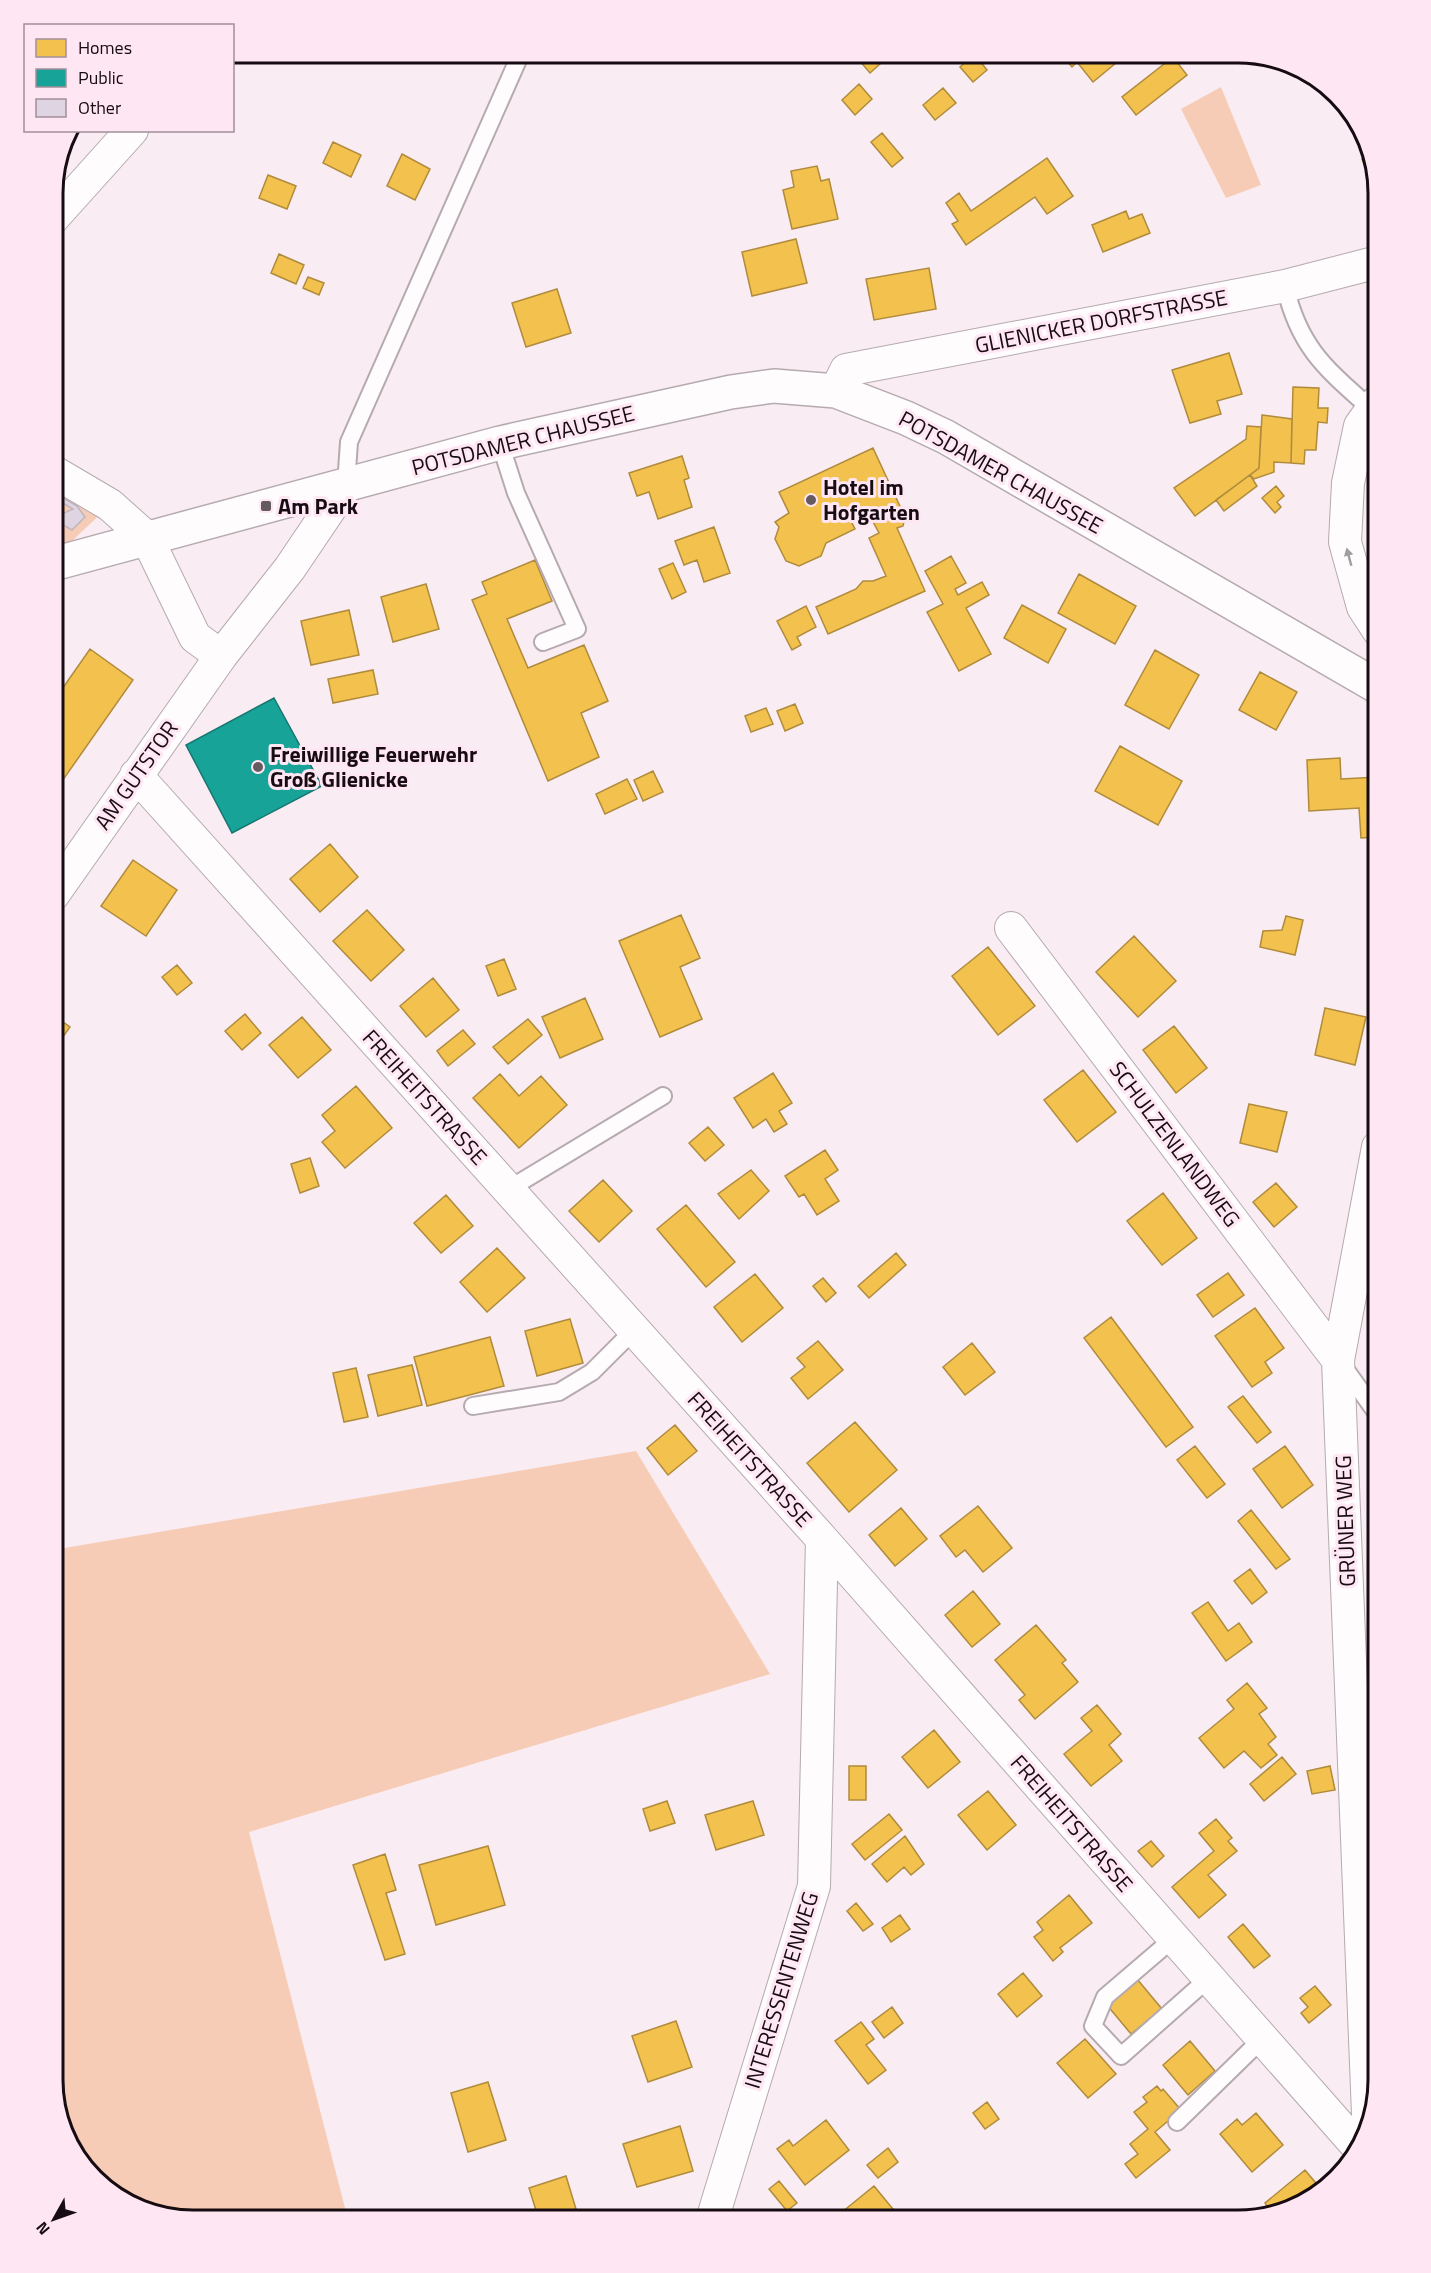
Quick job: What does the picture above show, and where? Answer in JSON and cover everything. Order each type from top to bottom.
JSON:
[{"type":"main road","name":"POTSDAMER CHAUSSEE","points":[[63,561],[500,443],[731,392],[774,386],[836,391],[906,418],[946,437],[1368,681]]},
{"type":"street","points":[[63,207],[130,132]]},
{"type":"street","name":"GLIENICKER DORFSTRASSE","points":[[836,391],[846,370],[1286,286],[1368,265]]},
{"type":"street","points":[[1368,415],[1360,426],[1348,483],[1345,542],[1363,607],[1368,615]]},
{"type":"street","points":[[63,477],[110,505],[147,538],[195,638],[221,656]]},
{"type":"street","name":"AM GUTSTOR","points":[[63,881],[221,656],[290,568],[346,484]]},
{"type":"street","name":"FREIHEITSTRASSE","points":[[136,775],[822,1539],[1353,2141]]},
{"type":"street","name":"SCHULZENLANDWEG","points":[[1011,928],[1338,1360]]},
{"type":"street","name":"GRÜNER WEG","points":[[1367,2094],[1338,1360],[1368,1201]]},
{"type":"street","name":"INTERESSENTENWEG","points":[[715,2210],[814,1886],[822,1539]]},
{"type":"lane","points":[[346,484],[349,442],[517,63]]},
{"type":"lane","points":[[1286,286],[1301,335],[1325,368],[1368,400]]},
{"type":"lane","points":[[500,443],[516,493],[577,629],[543,642]]},
{"type":"lane","points":[[508,1190],[663,1096]]},
{"type":"lane","points":[[472,1406],[559,1392],[592,1372],[634,1330]]},
{"type":"lane","points":[[1338,1360],[1368,1401]]},
{"type":"lane","points":[[1174,1938],[1105,1997],[1093,2026],[1122,2056],[1209,1978]]},
{"type":"lane","points":[[1177,2122],[1262,2039]]},
{"type":"shaded area","points":[[1221,87],[1261,185],[1226,198],[1181,109]]},
{"type":"shaded area","points":[[63,478],[110,505],[63,550]]},
{"type":"shaded area","points":[[636,1451],[770,1674],[249,1832],[345,2210],[185,2210],[152,2203],[136,2197],[107,2178],[95,2166],[76,2137],[63,2088],[63,1548]]},
{"type":"building: Homes","points":[[862,63],[879,63],[880,64],[870,73]]},
{"type":"building: Homes","points":[[964,63],[981,63],[987,70],[973,82],[960,67]]},
{"type":"building: Homes","points":[[1078,63],[1116,63],[1093,82]]},
{"type":"building: Homes","points":[[1165,63],[1178,63],[1187,75],[1136,115],[1122,97]]},
{"type":"building: Homes","points":[[859,84],[872,99],[855,115],[842,100]]},
{"type":"building: Homes","points":[[943,88],[956,103],[935,120],[923,105]]},
{"type":"building: Homes","points":[[882,133],[903,158],[892,167],[871,142]]},
{"type":"building: Homes","points":[[333,142],[361,155],[351,177],[323,163]]},
{"type":"building: Homes","points":[[402,154],[430,169],[415,200],[387,186]]},
{"type":"building: Homes","points":[[1047,158],[1073,196],[1047,214],[1035,197],[966,245],[952,224],[958,221],[946,203],[959,193],[971,211]]},
{"type":"building: Homes","points":[[817,166],[821,181],[829,179],[838,219],[792,229],[783,190],[794,187],[791,171]]},
{"type":"building: Homes","points":[[268,175],[296,186],[287,209],[259,198]]},
{"type":"building: Homes","points":[[1126,211],[1129,219],[1142,214],[1150,233],[1103,252],[1092,225]]},
{"type":"building: Homes","points":[[796,239],[807,283],[752,296],[742,252]]},
{"type":"building: Homes","points":[[279,254],[304,265],[296,284],[271,273]]},
{"type":"building: Homes","points":[[929,268],[936,309],[874,320],[866,279]]},
{"type":"building: Homes","points":[[308,277],[324,283],[319,295],[303,288]]},
{"type":"building: Homes","points":[[557,289],[571,333],[526,347],[512,303]]},
{"type":"building: Homes","points":[[1229,353],[1242,394],[1217,401],[1221,414],[1190,423],[1172,370]]},
{"type":"building: Homes","points":[[1293,387],[1319,388],[1318,408],[1328,408],[1327,423],[1318,422],[1316,450],[1305,450],[1304,464],[1291,463]]},
{"type":"building: Homes","points":[[1262,415],[1292,419],[1291,463],[1274,462],[1274,472],[1254,479],[1250,475],[1259,468]]},
{"type":"building: Homes","points":[[1247,426],[1261,427],[1259,468],[1195,516],[1174,488],[1246,439]]},
{"type":"building: Homes","points":[[873,448],[905,517],[903,526],[897,528],[925,591],[828,634],[816,607],[856,589],[863,581],[873,581],[886,576],[869,538],[879,533],[866,509],[849,517],[855,529],[826,543],[821,556],[799,566],[786,561],[775,539],[779,527],[775,522],[789,513],[779,492]]},
{"type":"building: Homes","points":[[682,456],[689,478],[684,480],[692,507],[658,519],[649,492],[637,496],[629,473]]},
{"type":"building: Homes","points":[[1250,475],[1257,486],[1224,511],[1216,500]]},
{"type":"building: Homes","points":[[1276,486],[1284,496],[1277,502],[1281,507],[1275,513],[1262,498]]},
{"type":"building: Homes","points":[[714,527],[730,573],[704,582],[697,560],[684,565],[675,541]]},
{"type":"building: Homes","points":[[951,556],[966,583],[955,589],[958,595],[982,582],[989,595],[966,608],[991,654],[959,671],[927,612],[943,604],[925,571]]},
{"type":"building: Homes","points":[[535,560],[552,601],[507,619],[528,668],[584,645],[608,701],[581,713],[599,757],[548,781],[472,600],[487,594],[482,582]]},
{"type":"building: Homes","points":[[673,563],[686,592],[672,599],[659,569]]},
{"type":"building: Homes","points":[[1079,574],[1136,606],[1115,644],[1058,613]]},
{"type":"building: Homes","points":[[426,584],[439,629],[393,642],[381,597]]},
{"type":"building: Homes","points":[[1022,605],[1066,629],[1048,663],[1004,638]]},
{"type":"building: Homes","points":[[806,606],[816,627],[797,637],[801,645],[792,650],[777,621]]},
{"type":"building: Homes","points":[[349,610],[359,655],[311,665],[301,621]]},
{"type":"building: Homes","points":[[90,649],[133,680],[63,780],[63,688]]},
{"type":"building: Homes","points":[[1155,650],[1199,675],[1169,729],[1125,705]]},
{"type":"building: Homes","points":[[373,670],[378,694],[333,703],[328,679]]},
{"type":"building: Homes","points":[[1260,672],[1297,692],[1276,730],[1239,710]]},
{"type":"building: Homes","points":[[795,704],[803,723],[785,731],[777,711]]},
{"type":"building: Homes","points":[[766,708],[773,724],[751,732],[745,716]]},
{"type":"building: Homes","points":[[1120,746],[1182,781],[1158,825],[1095,791]]},
{"type":"building: Homes","points":[[1340,758],[1341,779],[1368,778],[1368,838],[1361,838],[1359,808],[1309,811],[1307,760]]},
{"type":"building: Homes","points":[[653,771],[663,792],[643,801],[634,780]]},
{"type":"building: Homes","points":[[627,779],[637,799],[605,814],[596,794]]},
{"type":"building: Homes","points":[[330,844],[358,877],[320,912],[290,879]]},
{"type":"building: Homes","points":[[133,860],[177,890],[146,936],[101,906]]},
{"type":"building: Homes","points":[[367,910],[404,950],[371,981],[333,941]]},
{"type":"building: Homes","points":[[681,915],[700,958],[680,967],[702,1019],[660,1037],[619,941]]},
{"type":"building: Homes","points":[[1286,916],[1303,920],[1295,955],[1260,947],[1263,931],[1282,930]]},
{"type":"building: Homes","points":[[1134,936],[1176,981],[1138,1017],[1096,972]]},
{"type":"building: Homes","points":[[988,947],[1035,1006],[998,1035],[952,976]]},
{"type":"building: Homes","points":[[504,959],[516,989],[498,996],[486,966]]},
{"type":"building: Homes","points":[[177,965],[192,983],[177,995],[162,977]]},
{"type":"building: Homes","points":[[433,978],[459,1010],[426,1037],[400,1006]]},
{"type":"building: Homes","points":[[585,998],[603,1039],[560,1058],[542,1017]]},
{"type":"building: Homes","points":[[1325,1008],[1366,1017],[1355,1065],[1315,1055]]},
{"type":"building: Homes","points":[[245,1014],[261,1033],[242,1050],[225,1031]]},
{"type":"building: Homes","points":[[302,1017],[331,1050],[298,1078],[269,1045]]},
{"type":"building: Homes","points":[[528,1019],[542,1035],[508,1064],[493,1047]]},
{"type":"building: Homes","points":[[63,1022],[70,1027],[63,1037]]},
{"type":"building: Homes","points":[[1174,1026],[1207,1068],[1176,1093],[1143,1050]]},
{"type":"building: Homes","points":[[463,1030],[475,1044],[448,1066],[437,1051]]},
{"type":"building: Homes","points":[[1083,1070],[1116,1112],[1077,1142],[1044,1100]]},
{"type":"building: Homes","points":[[773,1073],[792,1103],[779,1111],[787,1124],[774,1132],[766,1119],[753,1128],[734,1098]]},
{"type":"building: Homes","points":[[500,1074],[519,1096],[541,1076],[567,1105],[519,1148],[473,1098]]},
{"type":"building: Homes","points":[[356,1086],[392,1128],[345,1168],[322,1142],[335,1131],[322,1115]]},
{"type":"building: Homes","points":[[1249,1104],[1287,1112],[1277,1152],[1240,1143]]},
{"type":"building: Homes","points":[[708,1127],[724,1145],[705,1161],[689,1143]]},
{"type":"building: Homes","points":[[825,1150],[838,1170],[825,1179],[839,1201],[817,1215],[804,1194],[799,1197],[785,1176]]},
{"type":"building: Homes","points":[[310,1158],[319,1186],[300,1193],[291,1164]]},
{"type":"building: Homes","points":[[751,1170],[769,1191],[739,1219],[718,1194]]},
{"type":"building: Homes","points":[[603,1180],[632,1211],[599,1242],[569,1211]]},
{"type":"building: Homes","points":[[1276,1183],[1297,1207],[1274,1227],[1253,1202]]},
{"type":"building: Homes","points":[[1163,1193],[1197,1238],[1162,1265],[1127,1221]]},
{"type":"building: Homes","points":[[446,1195],[473,1226],[441,1253],[414,1223]]},
{"type":"building: Homes","points":[[686,1205],[735,1262],[706,1287],[657,1229]]},
{"type":"building: Homes","points":[[497,1248],[525,1278],[487,1312],[460,1282]]},
{"type":"building: Homes","points":[[896,1253],[906,1265],[869,1298],[858,1286]]},
{"type":"building: Homes","points":[[1228,1273],[1244,1295],[1213,1317],[1197,1295]]},
{"type":"building: Homes","points":[[755,1274],[783,1308],[742,1342],[714,1307]]},
{"type":"building: Homes","points":[[823,1278],[836,1293],[826,1302],[813,1286]]},
{"type":"building: Homes","points":[[1255,1308],[1284,1348],[1265,1362],[1272,1373],[1252,1387],[1215,1336]]},
{"type":"building: Homes","points":[[1111,1317],[1193,1427],[1166,1447],[1084,1338]]},
{"type":"building: Homes","points":[[570,1319],[583,1363],[537,1376],[525,1331]]},
{"type":"building: Homes","points":[[490,1337],[504,1386],[427,1406],[414,1357]]},
{"type":"building: Homes","points":[[818,1341],[843,1370],[808,1399],[791,1378],[805,1367],[797,1358]]},
{"type":"building: Homes","points":[[972,1343],[995,1372],[965,1395],[943,1367]]},
{"type":"building: Homes","points":[[412,1365],[422,1405],[378,1416],[368,1375]]},
{"type":"building: Homes","points":[[356,1368],[368,1417],[344,1422],[333,1373]]},
{"type":"building: Homes","points":[[1243,1396],[1271,1432],[1257,1443],[1228,1407]]},
{"type":"building: Homes","points":[[855,1422],[897,1470],[849,1512],[807,1463]]},
{"type":"building: Homes","points":[[675,1425],[697,1451],[668,1475],[647,1448]]},
{"type":"building: Homes","points":[[1195,1446],[1225,1484],[1207,1498],[1177,1460]]},
{"type":"building: Homes","points":[[1285,1446],[1313,1485],[1282,1508],[1253,1469]]},
{"type":"building: Homes","points":[[978,1506],[1012,1548],[983,1572],[965,1550],[956,1557],[940,1536]]},
{"type":"building: Homes","points":[[901,1508],[927,1539],[895,1566],[869,1535]]},
{"type":"building: Homes","points":[[1251,1510],[1290,1559],[1276,1569],[1238,1521]]},
{"type":"building: Homes","points":[[1250,1569],[1267,1592],[1252,1604],[1234,1581]]},
{"type":"building: Homes","points":[[973,1591],[1000,1624],[972,1647],[945,1615]]},
{"type":"building: Homes","points":[[1208,1602],[1228,1631],[1239,1623],[1252,1642],[1226,1661],[1192,1613]]},
{"type":"building: Homes","points":[[1036,1625],[1066,1660],[1062,1663],[1078,1682],[1035,1719],[1019,1700],[1025,1695],[995,1660]]},
{"type":"building: Homes","points":[[1247,1683],[1267,1708],[1259,1714],[1276,1737],[1268,1744],[1277,1755],[1261,1768],[1244,1751],[1224,1768],[1199,1738],[1234,1709],[1227,1700]]},
{"type":"building: Homes","points":[[1097,1705],[1121,1734],[1109,1745],[1122,1761],[1091,1786],[1064,1754],[1092,1731],[1081,1718]]},
{"type":"building: Homes","points":[[934,1730],[960,1762],[928,1788],[902,1757]]},
{"type":"building: Homes","points":[[1282,1757],[1296,1774],[1264,1801],[1250,1784]]},
{"type":"building: Homes","points":[[849,1766],[866,1766],[866,1800],[849,1800]]},
{"type":"building: Homes","points":[[1330,1766],[1335,1790],[1312,1794],[1307,1771]]},
{"type":"building: Homes","points":[[988,1791],[1016,1825],[987,1850],[958,1815]]},
{"type":"building: Homes","points":[[667,1801],[675,1823],[650,1831],[643,1809]]},
{"type":"building: Homes","points":[[753,1801],[764,1835],[716,1850],[705,1815]]},
{"type":"building: Homes","points":[[889,1814],[902,1830],[865,1860],[852,1844]]},
{"type":"building: Homes","points":[[1216,1819],[1232,1838],[1228,1841],[1237,1851],[1208,1875],[1226,1895],[1199,1918],[1172,1887],[1214,1851],[1199,1833]]},
{"type":"building: Homes","points":[[905,1836],[924,1864],[911,1875],[904,1867],[887,1882],[872,1864]]},
{"type":"building: Homes","points":[[1151,1841],[1164,1856],[1152,1867],[1138,1851]]},
{"type":"building: Homes","points":[[488,1846],[505,1905],[436,1925],[419,1865]]},
{"type":"building: Homes","points":[[385,1854],[396,1890],[386,1893],[405,1954],[385,1960],[353,1865]]},
{"type":"building: Homes","points":[[1069,1895],[1092,1923],[1060,1948],[1063,1952],[1053,1961],[1034,1937],[1043,1930],[1037,1922]]},
{"type":"building: Homes","points":[[856,1903],[873,1924],[863,1931],[847,1911]]},
{"type":"building: Homes","points":[[900,1915],[910,1929],[891,1942],[882,1928]]},
{"type":"building: Homes","points":[[1243,1924],[1270,1956],[1254,1968],[1228,1937]]},
{"type":"building: Homes","points":[[1023,1973],[1042,1996],[1017,2017],[998,1994]]},
{"type":"building: Homes","points":[[1137,1979],[1162,2009],[1131,2034],[1107,2005]]},
{"type":"building: Homes","points":[[1315,1986],[1331,2005],[1309,2023],[1301,2013],[1308,2007],[1300,1998]]},
{"type":"building: Homes","points":[[892,2007],[903,2023],[884,2038],[872,2022]]},
{"type":"building: Homes","points":[[676,2021],[692,2067],[648,2082],[632,2036]]},
{"type":"building: Homes","points":[[861,2022],[874,2039],[866,2045],[886,2070],[868,2084],[835,2041]]},
{"type":"building: Homes","points":[[1085,2039],[1116,2074],[1088,2098],[1057,2063]]},
{"type":"building: Homes","points":[[1190,2041],[1215,2071],[1188,2095],[1163,2065]]},
{"type":"building: Homes","points":[[488,2082],[506,2140],[468,2152],[451,2093]]},
{"type":"building: Homes","points":[[1157,2086],[1161,2091],[1163,2089],[1181,2110],[1155,2132],[1170,2150],[1136,2178],[1125,2164],[1138,2154],[1130,2144],[1148,2129],[1134,2112],[1147,2102],[1143,2097]]},
{"type":"building: Homes","points":[[987,2102],[999,2119],[985,2129],[973,2113]]},
{"type":"building: Homes","points":[[1256,2113],[1283,2145],[1252,2172],[1220,2134],[1237,2119],[1242,2125]]},
{"type":"building: Homes","points":[[826,2120],[849,2150],[805,2185],[777,2149],[789,2140],[793,2146]]},
{"type":"building: Homes","points":[[680,2126],[693,2171],[637,2187],[623,2144]]},
{"type":"building: Homes","points":[[888,2148],[898,2162],[878,2178],[867,2165]]},
{"type":"building: Homes","points":[[1305,2170],[1316,2184],[1295,2197],[1267,2206],[1265,2203]]},
{"type":"building: Homes","points":[[566,2176],[576,2209],[536,2210],[529,2188]]},
{"type":"building: Homes","points":[[779,2181],[797,2203],[786,2210],[769,2189]]},
{"type":"building: Homes","points":[[874,2186],[894,2210],[844,2210]]},
{"type":"building: Public","points":[[274,698],[322,786],[232,833],[186,745]]},
{"type":"building: Other","points":[[63,498],[77,506],[85,517],[72,530],[63,523],[63,514],[73,509],[63,503]]},
{"type":"place","name":"Hotel im Hofgarten","points":[[811,500]]},
{"type":"place","name":"Am Park","points":[[266,506]]},
{"type":"place","name":"Freiwillige Feuerwehr Groß Glienicke","points":[[258,767]]}]
